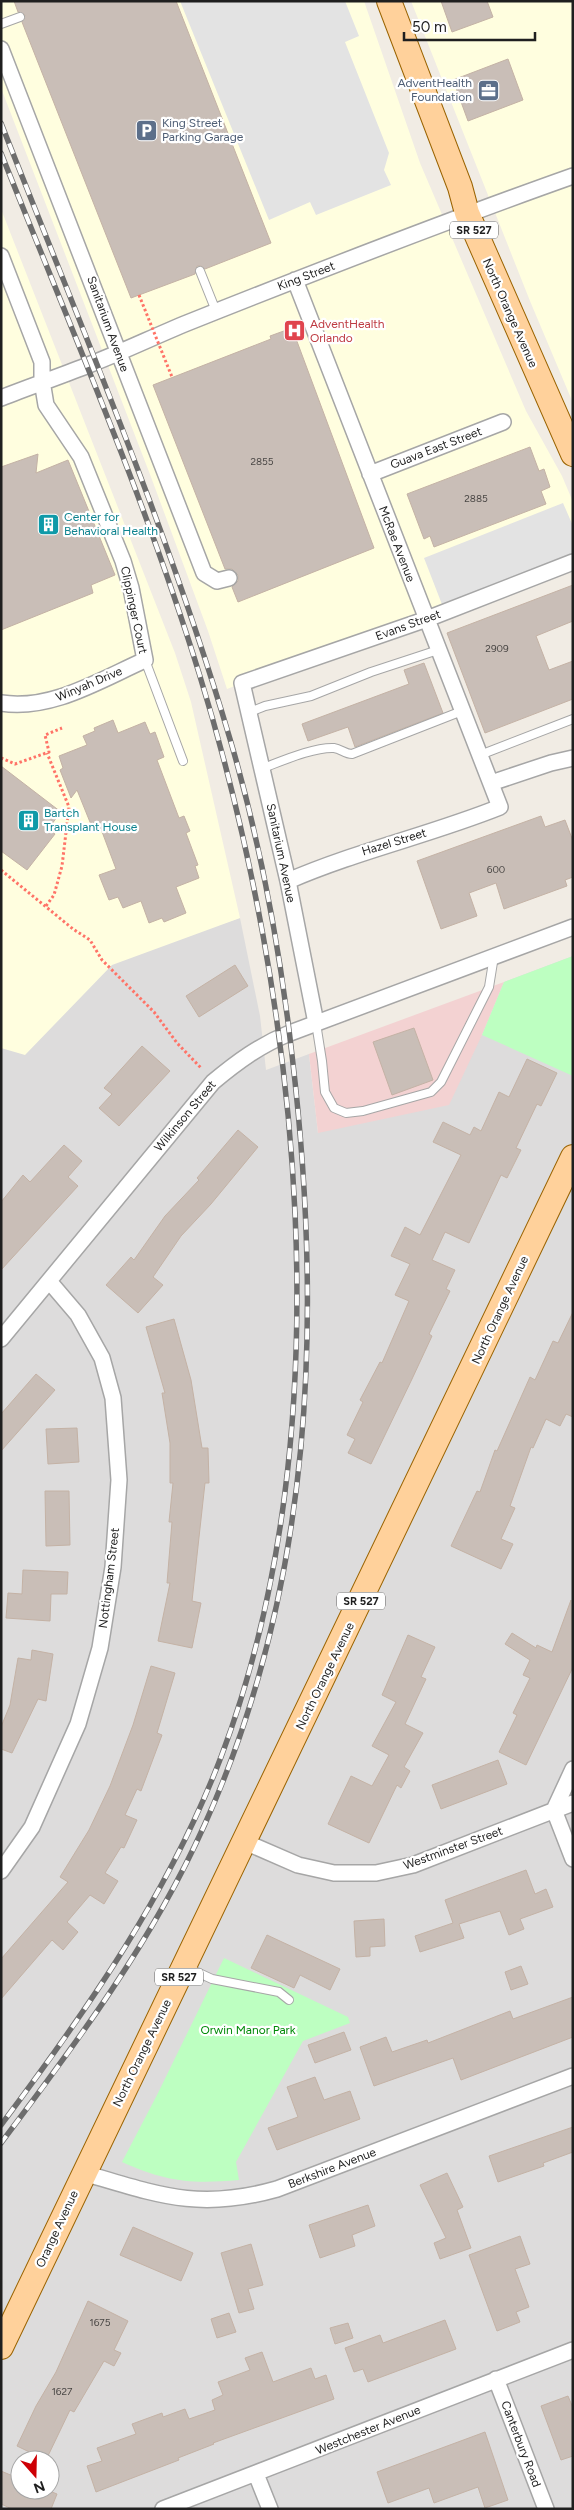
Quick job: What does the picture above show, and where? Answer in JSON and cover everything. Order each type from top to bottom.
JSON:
[{"type":"main road","name":"North Orange Avenue","points":[[389,1],[460,187],[467,213],[573,454]]},
{"type":"main road","name":"North Orange Avenue","points":[[113,2112],[245,1842],[573,1157]]},
{"type":"main road","name":"Orange Avenue","points":[[1,2347],[113,2112]]},
{"type":"street","name":"Sanitarium Avenue","points":[[1,49],[204,573],[217,581],[229,578]]},
{"type":"street","name":"King Street","points":[[1,398],[119,352],[216,311],[467,213],[573,176]]},
{"type":"street","name":"Clippinger Court","points":[[1,256],[42,362],[42,381],[46,405],[81,457],[124,561],[132,588],[145,660]]},
{"type":"street","name":"McRae Avenue","points":[[295,280],[500,807]]},
{"type":"street","name":"Guava East Street","points":[[370,474],[503,422]]},
{"type":"street","name":"Evans Street","points":[[242,683],[427,619],[573,562]]},
{"type":"street","name":"Winyah Drive","points":[[1,703],[36,704],[57,698],[145,660]]},
{"type":"street","name":"Sanitarium Avenue","points":[[242,683],[288,882],[316,1023]]},
{"type":"street","points":[[491,783],[551,763],[573,758]]},
{"type":"street","name":"Hazel Street","points":[[288,882],[331,863],[462,822],[500,807]]},
{"type":"street","name":"Wilkinson Street","points":[[1,1340],[212,1082],[238,1061],[266,1043],[316,1023],[573,927]]},
{"type":"street","name":"Nottingham Street","points":[[1,1871],[32,1827],[78,1724],[100,1648],[113,1567],[119,1480],[112,1398],[102,1358],[78,1315],[49,1281]]},
{"type":"street","points":[[573,1768],[554,1810],[573,1859]]},
{"type":"street","name":"Westminster Street","points":[[245,1842],[298,1865],[334,1873],[376,1873],[413,1865],[573,1803]]},
{"type":"street","name":"Berkshire Avenue","points":[[84,2173],[172,2198],[213,2201],[249,2197],[278,2189],[573,2076]]},
{"type":"street","name":"Westchester Avenue","points":[[163,2509],[573,2350]]},
{"type":"street","name":"Canterbury Road","points":[[496,2379],[546,2509]]},
{"type":"street","points":[[256,2474],[270,2509]]},
{"type":"lane","points":[[1,24],[20,16]]},
{"type":"lane","points":[[200,272],[216,311]]},
{"type":"lane","points":[[250,712],[265,706],[311,696],[371,672],[438,650]]},
{"type":"lane","points":[[145,660],[183,761]]},
{"type":"lane","points":[[263,768],[333,748],[346,754],[352,754],[462,711]]},
{"type":"lane","points":[[480,755],[573,719]]},
{"type":"lane","points":[[316,1023],[325,1092],[334,1108],[346,1113],[363,1111],[431,1092],[441,1082],[489,987],[494,956]]},
{"type":"lane","points":[[184,1966],[212,1978],[279,1992],[289,2000]]},
{"type":"path","points":[[139,295],[172,377]]},
{"type":"path","points":[[46,906],[54,895],[62,866],[69,808],[47,753],[49,752],[45,735],[62,728]]},
{"type":"path","points":[[1,758],[15,764],[47,753]]},
{"type":"path","points":[[1,870],[90,940],[102,960],[154,1012],[177,1043],[202,1069]]},
{"type":"shaded area","name":"AdventHealth Orlando","points":[[1,1],[364,1],[420,163],[526,411],[562,476],[573,502],[573,556],[227,689],[208,631],[151,477],[1,88]]},
{"type":"shaded area","points":[[180,1],[345,1],[359,36],[345,42],[389,153],[384,170],[391,185],[316,215],[310,202],[269,220]]},
{"type":"shaded area","points":[[411,1],[573,1],[573,403],[530,301]]},
{"type":"shaded area","points":[[1,209],[175,653],[191,702],[240,918],[112,965],[25,1055],[1,1048]]},
{"type":"shaded area","points":[[563,503],[573,526],[573,556],[443,607],[424,558]]},
{"type":"shaded area","points":[[240,918],[260,1016],[266,1070],[309,1054],[318,1133],[482,1035],[504,982],[573,956],[573,2509],[1,2509],[1,1003],[99,965]]},
{"type":"shaded area","points":[[504,982],[482,1035],[449,1105],[318,1133],[309,1054]]},
{"type":"green space","points":[[573,956],[573,1076],[482,1035],[504,982]]},
{"type":"green space","name":"Orwin Manor Park","points":[[224,1958],[348,2017],[350,2023],[303,2041],[236,2162],[239,2180],[207,2182],[166,2178],[122,2162],[157,2095]]},
{"type":"building","name":"King Street Parking Garage","points":[[14,1],[176,1],[271,243],[205,269],[197,266],[195,274],[131,298],[22,22],[25,15],[18,12]]},
{"type":"building","points":[[441,1],[487,1],[493,17],[452,32]]},
{"type":"building","name":"AdventHealth Foundation","points":[[508,59],[523,100],[468,121],[453,80]]},
{"type":"building","points":[[292,328],[374,548],[238,602],[232,587],[238,581],[238,575],[232,569],[225,569],[153,385],[271,339],[270,336]]},
{"type":"building","points":[[530,447],[539,471],[544,469],[550,487],[541,491],[546,504],[434,547],[430,536],[424,539],[407,494]]},
{"type":"building","name":"Center for Behavioral Health","points":[[38,454],[36,473],[68,460],[115,575],[91,585],[93,593],[1,630],[1,467]]},
{"type":"building","points":[[573,585],[573,621],[536,636],[549,670],[573,661],[573,699],[485,733],[447,633]]},
{"type":"building","points":[[424,663],[443,713],[355,747],[348,727],[308,741],[302,724],[409,684],[404,670]]},
{"type":"building","points":[[113,720],[118,733],[145,722],[150,734],[155,732],[164,757],[157,760],[179,818],[184,816],[190,831],[186,833],[198,865],[195,866],[199,878],[176,887],[186,913],[164,922],[162,918],[149,923],[141,901],[123,908],[118,897],[109,900],[99,875],[116,869],[101,829],[94,832],[77,790],[71,798],[60,770],[63,768],[59,756],[87,745],[83,736],[95,731],[94,728]]},
{"type":"building","name":"Bartch Transplant House","points":[[1,766],[61,812],[48,829],[55,834],[27,870],[1,851]]},
{"type":"building","points":[[541,816],[545,827],[565,820],[573,841],[573,877],[565,880],[567,886],[504,909],[496,883],[469,893],[477,916],[441,929],[417,861]]},
{"type":"building","points":[[235,965],[248,986],[199,1017],[186,996]]},
{"type":"building","points":[[414,1028],[433,1080],[392,1095],[373,1042]]},
{"type":"building","points":[[142,1046],[170,1071],[119,1126],[99,1108],[112,1094],[104,1088]]},
{"type":"building","points":[[527,1059],[557,1073],[541,1106],[537,1104],[516,1148],[521,1150],[507,1178],[501,1175],[469,1243],[445,1232],[432,1260],[455,1270],[446,1289],[450,1291],[429,1334],[432,1336],[371,1464],[348,1453],[355,1439],[347,1435],[363,1402],[360,1400],[380,1362],[382,1363],[409,1301],[395,1295],[410,1264],[391,1256],[405,1227],[420,1235],[461,1155],[433,1142],[443,1122],[470,1135],[474,1127],[481,1131],[499,1092],[509,1097]]},
{"type":"building","points":[[238,1130],[258,1147],[211,1204],[181,1236],[153,1277],[163,1285],[138,1313],[106,1285],[131,1257],[134,1260],[165,1216],[199,1180],[197,1178]]},
{"type":"building","points":[[64,1145],[82,1161],[68,1177],[78,1186],[1,1270],[1,1202],[23,1175],[30,1182]]},
{"type":"building","points":[[573,1312],[573,1417],[566,1414],[560,1426],[546,1419],[533,1448],[531,1447],[510,1506],[515,1508],[501,1539],[513,1544],[501,1569],[451,1546],[477,1491],[480,1492],[495,1450],[497,1451],[530,1377],[535,1380],[553,1341],[558,1343]]},
{"type":"building","points":[[174,1319],[191,1380],[202,1448],[208,1448],[209,1483],[205,1483],[192,1601],[201,1603],[192,1648],[158,1641],[170,1583],[167,1583],[172,1522],[169,1522],[173,1483],[170,1483],[170,1443],[162,1393],[165,1393],[146,1327]]},
{"type":"building","points":[[36,1374],[55,1390],[1,1451],[1,1414]]},
{"type":"building","points":[[77,1428],[79,1462],[48,1464],[46,1429]]},
{"type":"building","points":[[45,1491],[69,1491],[70,1545],[46,1546]]},
{"type":"building","points":[[23,1570],[68,1572],[67,1594],[51,1594],[50,1621],[6,1618],[8,1593],[22,1594]]},
{"type":"building","points":[[571,1600],[573,1667],[526,1765],[499,1752],[517,1715],[513,1713],[530,1678],[523,1675],[530,1660],[505,1644],[512,1633],[536,1648],[537,1645],[552,1652]]},
{"type":"building","points":[[408,1635],[435,1647],[421,1677],[426,1679],[405,1724],[423,1733],[404,1767],[410,1771],[401,1788],[397,1785],[369,1843],[328,1824],[351,1776],[372,1786],[389,1755],[372,1746],[396,1702],[382,1695]]},
{"type":"building","points":[[32,1650],[53,1654],[46,1701],[38,1699],[12,1753],[1,1749],[1,1727],[10,1705],[18,1658],[31,1660]]},
{"type":"building","points":[[151,1666],[175,1673],[157,1733],[162,1735],[141,1791],[137,1789],[125,1815],[137,1820],[124,1848],[121,1847],[105,1873],[118,1881],[104,1904],[90,1895],[67,1922],[78,1932],[63,1950],[52,1940],[1,1999],[1,1959],[68,1882],[60,1877],[89,1830],[110,1786],[133,1725]]},
{"type":"building","points":[[498,1760],[507,1784],[441,1809],[432,1785]]},
{"type":"building","points":[[526,1870],[535,1894],[546,1889],[553,1907],[520,1919],[524,1929],[509,1935],[500,1911],[459,1924],[464,1938],[420,1952],[415,1936],[453,1923],[445,1900]]},
{"type":"building","points":[[384,1919],[385,1946],[370,1947],[370,1956],[356,1957],[354,1921]]},
{"type":"building","points":[[267,1935],[340,1969],[330,1990],[300,1975],[294,1988],[251,1968]]},
{"type":"building","points":[[521,1966],[528,1984],[511,1990],[505,1972]]},
{"type":"building","points":[[573,1997],[573,2037],[461,2080],[453,2058],[374,2086],[360,2047],[386,2037],[392,2052],[427,2040],[428,2043],[510,2011],[513,2019]]},
{"type":"building","points":[[344,2032],[351,2050],[315,2063],[308,2045]]},
{"type":"building","points":[[315,2077],[324,2100],[350,2091],[360,2119],[277,2150],[268,2128],[298,2117],[287,2087]]},
{"type":"building","points":[[573,2127],[573,2152],[543,2163],[544,2166],[498,2182],[489,2156]]},
{"type":"building","points":[[447,2173],[463,2207],[457,2210],[471,2248],[440,2259],[434,2243],[446,2238],[420,2185]]},
{"type":"building","points":[[368,2205],[375,2226],[352,2235],[355,2246],[320,2258],[309,2225]]},
{"type":"building","points":[[133,2227],[193,2253],[181,2281],[120,2255]]},
{"type":"building","points":[[520,2236],[530,2264],[515,2269],[529,2307],[516,2312],[520,2322],[497,2331],[469,2255]]},
{"type":"building","points":[[251,2244],[263,2285],[248,2289],[254,2309],[239,2313],[221,2253]]},
{"type":"building","points":[[88,2301],[128,2321],[114,2350],[121,2353],[114,2366],[104,2361],[74,2412],[70,2410],[51,2450],[25,2450],[17,2446],[36,2406],[56,2372]]},
{"type":"building","points":[[229,2313],[236,2332],[217,2338],[211,2319]]},
{"type":"building","points":[[445,2320],[456,2349],[368,2382],[363,2369],[354,2372],[345,2348],[380,2335],[383,2343]]},
{"type":"building","points":[[348,2323],[353,2338],[335,2344],[330,2328]]},
{"type":"building","points":[[262,2352],[273,2382],[311,2368],[315,2379],[326,2375],[334,2399],[213,2443],[178,2458],[179,2460],[96,2492],[87,2466],[102,2461],[97,2448],[136,2434],[132,2424],[162,2413],[163,2417],[185,2409],[189,2419],[215,2410],[212,2400],[223,2395],[218,2382],[250,2370],[245,2358]]},
{"type":"building","points":[[568,2396],[573,2408],[573,2456],[561,2460],[541,2406]]},
{"type":"building","points":[[485,2432],[508,2500],[485,2508],[478,2487],[434,2503],[429,2488],[388,2503],[377,2472]]},
{"type":"building","points":[[1,2471],[10,2475],[10,2500],[55,2500],[51,2509],[12,2509],[1,2504]]},
{"type":"railway","points":[[1,123],[151,506],[206,661],[241,778],[268,896],[287,1015],[302,1153],[307,1251],[307,1350],[301,1447],[288,1544],[269,1640],[241,1734],[204,1826],[183,1869],[137,1951],[85,2029],[1,2143]]},
{"type":"railway","points":[[1,153],[131,477],[155,542],[199,673],[234,801],[263,936],[284,1074],[295,1215],[296,1356],[285,1495],[260,1629],[221,1757],[177,1856],[124,1949],[65,2038],[1,2125]]},
{"type":"place","name":"AdventHealth Foundation","points":[[488,90]]},
{"type":"place","name":"King Street Parking Garage","points":[[146,130]]},
{"type":"place","name":"AdventHealth Orlando","points":[[294,331]]},
{"type":"place","name":"Center for Behavioral Health","points":[[48,524]]},
{"type":"place","name":"Bartch Transplant House","points":[[28,820]]}]
